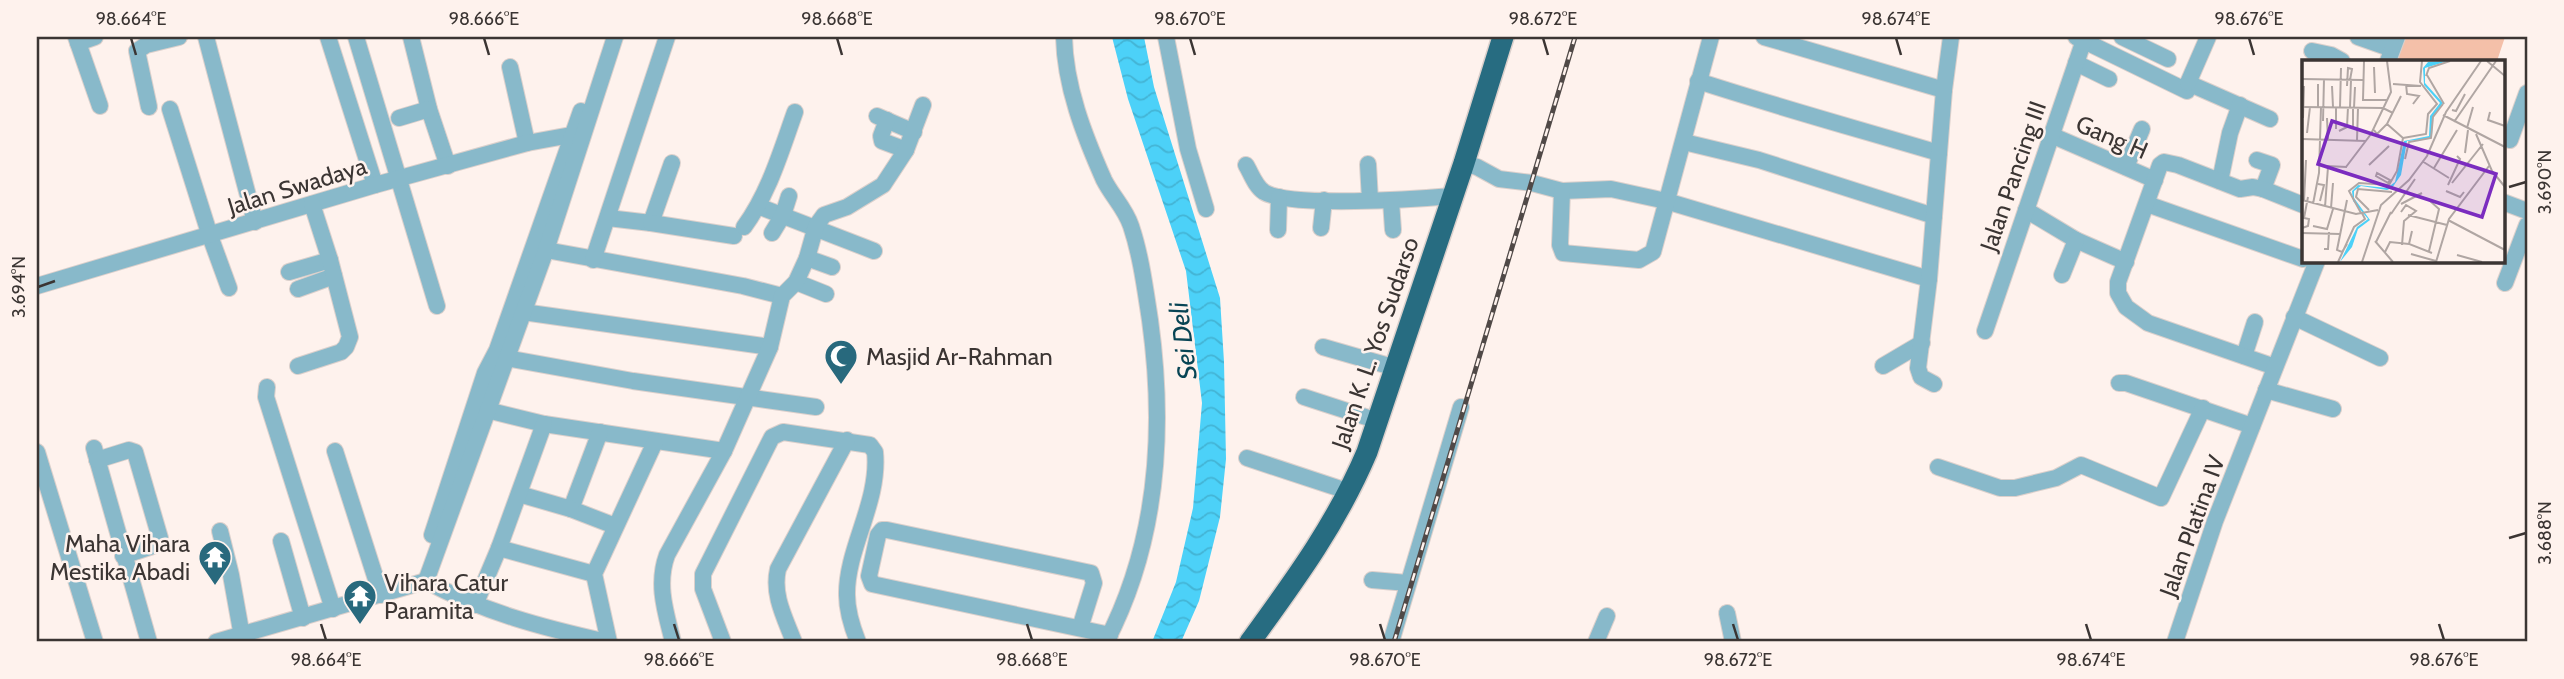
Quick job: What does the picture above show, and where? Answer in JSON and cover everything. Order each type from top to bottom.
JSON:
[{"type":"highway","name":"Jalan K. L. Yos Sudarso","points":[[1250,642],[1311,558],[1350,492],[1378,421],[1452,196],[1471,165],[1503,37]]},
{"type":"highway","name":"Jalan K. L. Yos Sudarso","points":[[1265,642],[1314,575],[1367,485],[1381,453],[1471,165],[1517,37]]},
{"type":"street","points":[[94,37],[77,40],[100,106]]},
{"type":"street","points":[[149,107],[137,55],[139,48],[144,41],[179,37]]},
{"type":"street","points":[[206,37],[255,222]]},
{"type":"street","points":[[328,37],[375,185]]},
{"type":"street","points":[[356,37],[438,306]]},
{"type":"street","points":[[411,37],[429,109],[448,166]]},
{"type":"street","points":[[421,583],[485,373],[501,338],[607,37]]},
{"type":"street","points":[[421,583],[546,250],[615,37]]},
{"type":"street","points":[[593,260],[667,37]]},
{"type":"street","points":[[1064,37],[1073,100],[1105,182],[1130,224],[1145,285],[1156,370],[1157,462],[1147,518],[1125,598],[1108,638],[1080,628],[872,584],[869,576],[878,534],[882,530],[1091,573],[1094,583],[1080,628]]},
{"type":"street","points":[[1166,37],[1186,139],[1206,209]]},
{"type":"street","points":[[1562,191],[1560,245],[1563,253],[1628,260],[1647,257],[1653,252],[1711,37]]},
{"type":"street","points":[[1764,37],[1944,90]]},
{"type":"street","points":[[1934,384],[1919,373],[1951,37]]},
{"type":"street","points":[[2122,37],[2168,59]]},
{"type":"street","points":[[2081,38],[2187,91],[2208,37]]},
{"type":"street","points":[[2358,37],[2392,49]]},
{"type":"street","name":"Jalan Pancing III","points":[[1985,331],[2076,63],[2081,38]]},
{"type":"street","points":[[2312,51],[2340,60]]},
{"type":"street","points":[[2076,63],[2109,79]]},
{"type":"street","points":[[509,67],[527,143]]},
{"type":"street","points":[[1698,81],[1809,117],[1939,153]]},
{"type":"street","points":[[2189,83],[2270,119]]},
{"type":"street","points":[[2510,140],[2527,93]]},
{"type":"street","points":[[673,642],[661,586],[662,568],[724,451],[770,347],[782,296],[796,282],[807,258],[816,226],[824,215],[848,207],[883,185],[906,150],[923,105]]},
{"type":"street","points":[[2220,181],[2230,133],[2240,105]]},
{"type":"street","points":[[170,109],[229,288]]},
{"type":"street","points":[[399,118],[429,109]]},
{"type":"street","points":[[608,218],[739,232],[758,206],[776,165],[794,112]]},
{"type":"street","points":[[906,150],[882,141],[882,118],[914,132]]},
{"type":"street","points":[[2126,167],[2142,129]]},
{"type":"street","name":"Jalan Swadaya","points":[[37,286],[375,185],[527,143],[571,135]]},
{"type":"street","name":"Gang H","points":[[2051,135],[2155,180]]},
{"type":"street","points":[[1684,142],[1759,160],[1934,216]]},
{"type":"street","points":[[2256,160],[2272,165],[2263,189]]},
{"type":"street","points":[[2275,367],[2148,323],[2126,307],[2119,293],[2118,282],[2160,166],[2169,162],[2240,189],[2263,189],[2302,205]]},
{"type":"street","points":[[651,223],[672,163]]},
{"type":"street","points":[[1368,164],[1370,200]]},
{"type":"street","points":[[1246,165],[1259,188],[1279,197],[1391,201],[1452,196]]},
{"type":"street","points":[[1471,165],[1499,179],[1532,183],[1562,191],[1611,190],[1666,201],[1929,279]]},
{"type":"street","points":[[772,233],[783,215],[789,196]]},
{"type":"street","points":[[1278,230],[1279,197]]},
{"type":"street","points":[[1321,228],[1324,200]]},
{"type":"street","points":[[1391,201],[1393,230]]},
{"type":"street","points":[[2504,202],[2527,211]]},
{"type":"street","points":[[298,366],[341,352],[349,343],[350,337],[312,204]]},
{"type":"street","points":[[2147,204],[2302,258]]},
{"type":"street","points":[[758,206],[816,226],[874,251]]},
{"type":"street","points":[[2026,210],[2076,240],[2126,262]]},
{"type":"street","points":[[2505,282],[2527,225]]},
{"type":"street","points":[[2062,275],[2076,240]]},
{"type":"street","points":[[546,250],[743,286],[782,296]]},
{"type":"street","points":[[807,258],[832,267]]},
{"type":"street","name":"Jalan Platina IV","points":[[2175,642],[2215,521],[2294,317],[2312,262]]},
{"type":"street","points":[[289,272],[332,268]]},
{"type":"street","points":[[298,289],[332,268]]},
{"type":"street","points":[[796,282],[826,294]]},
{"type":"street","points":[[523,312],[770,347]]},
{"type":"street","points":[[2294,317],[2380,358]]},
{"type":"street","points":[[2244,356],[2255,322]]},
{"type":"street","points":[[1883,366],[1922,342]]},
{"type":"street","points":[[1323,347],[1396,368]]},
{"type":"street","points":[[506,358],[633,381],[816,407]]},
{"type":"street","points":[[2119,383],[2126,383],[2252,426]]},
{"type":"street","points":[[267,387],[266,397],[333,609]]},
{"type":"street","points":[[2266,390],[2333,409]]},
{"type":"street","points":[[1304,397],[1378,421]]},
{"type":"street","points":[[1391,642],[1461,407]]},
{"type":"street","points":[[1938,467],[2000,488],[2015,488],[2056,478],[2081,465],[2161,499],[2203,408]]},
{"type":"street","points":[[487,410],[544,424],[724,451]]},
{"type":"street","points":[[475,606],[544,424]]},
{"type":"street","points":[[571,509],[600,432]]},
{"type":"street","points":[[723,642],[703,589],[703,574],[772,437],[783,432],[870,445],[876,455],[866,520],[848,578],[848,609],[858,642]]},
{"type":"street","points":[[794,642],[779,600],[776,586],[778,569],[847,440]]},
{"type":"street","points":[[216,642],[243,638],[421,583],[475,606],[550,629],[608,642],[594,574],[655,442]]},
{"type":"street","points":[[123,556],[159,544],[135,452],[129,450],[96,454],[123,556],[149,642]]},
{"type":"street","points":[[335,451],[381,596]]},
{"type":"street","points":[[37,452],[95,642]]},
{"type":"street","points":[[1247,458],[1350,492]]},
{"type":"street","points":[[519,494],[571,509],[615,526]]},
{"type":"street","points":[[220,531],[243,638]]},
{"type":"street","points":[[281,541],[303,618]]},
{"type":"street","points":[[499,548],[594,574]]},
{"type":"street","points":[[1372,580],[1408,583]]},
{"type":"street","points":[[1727,613],[1733,642]]},
{"type":"street","points":[[1596,642],[1607,616]]},
{"type":"shaded area","points":[[2397,37],[2505,37],[2497,60],[2389,60]]},
{"type":"water","points":[[1112,37],[1144,37],[1154,87],[1220,298],[1226,459],[1220,517],[1199,601],[1181,642],[1152,642],[1176,582],[1193,508],[1202,403],[1186,271],[1128,99]]},
{"type":"railway","points":[[1394,642],[1575,37]]},
{"type":"place","name":"Masjid Ar-Rahman","points":[[841,386]]},
{"type":"place","name":"Maha Vihara Mestika Abadi","points":[[215,587]]},
{"type":"place","name":"Vihara Catur Paramita","points":[[360,626]]},
{"type":"water label","name":"Sei Deli","points":[[1183,341]]}]
